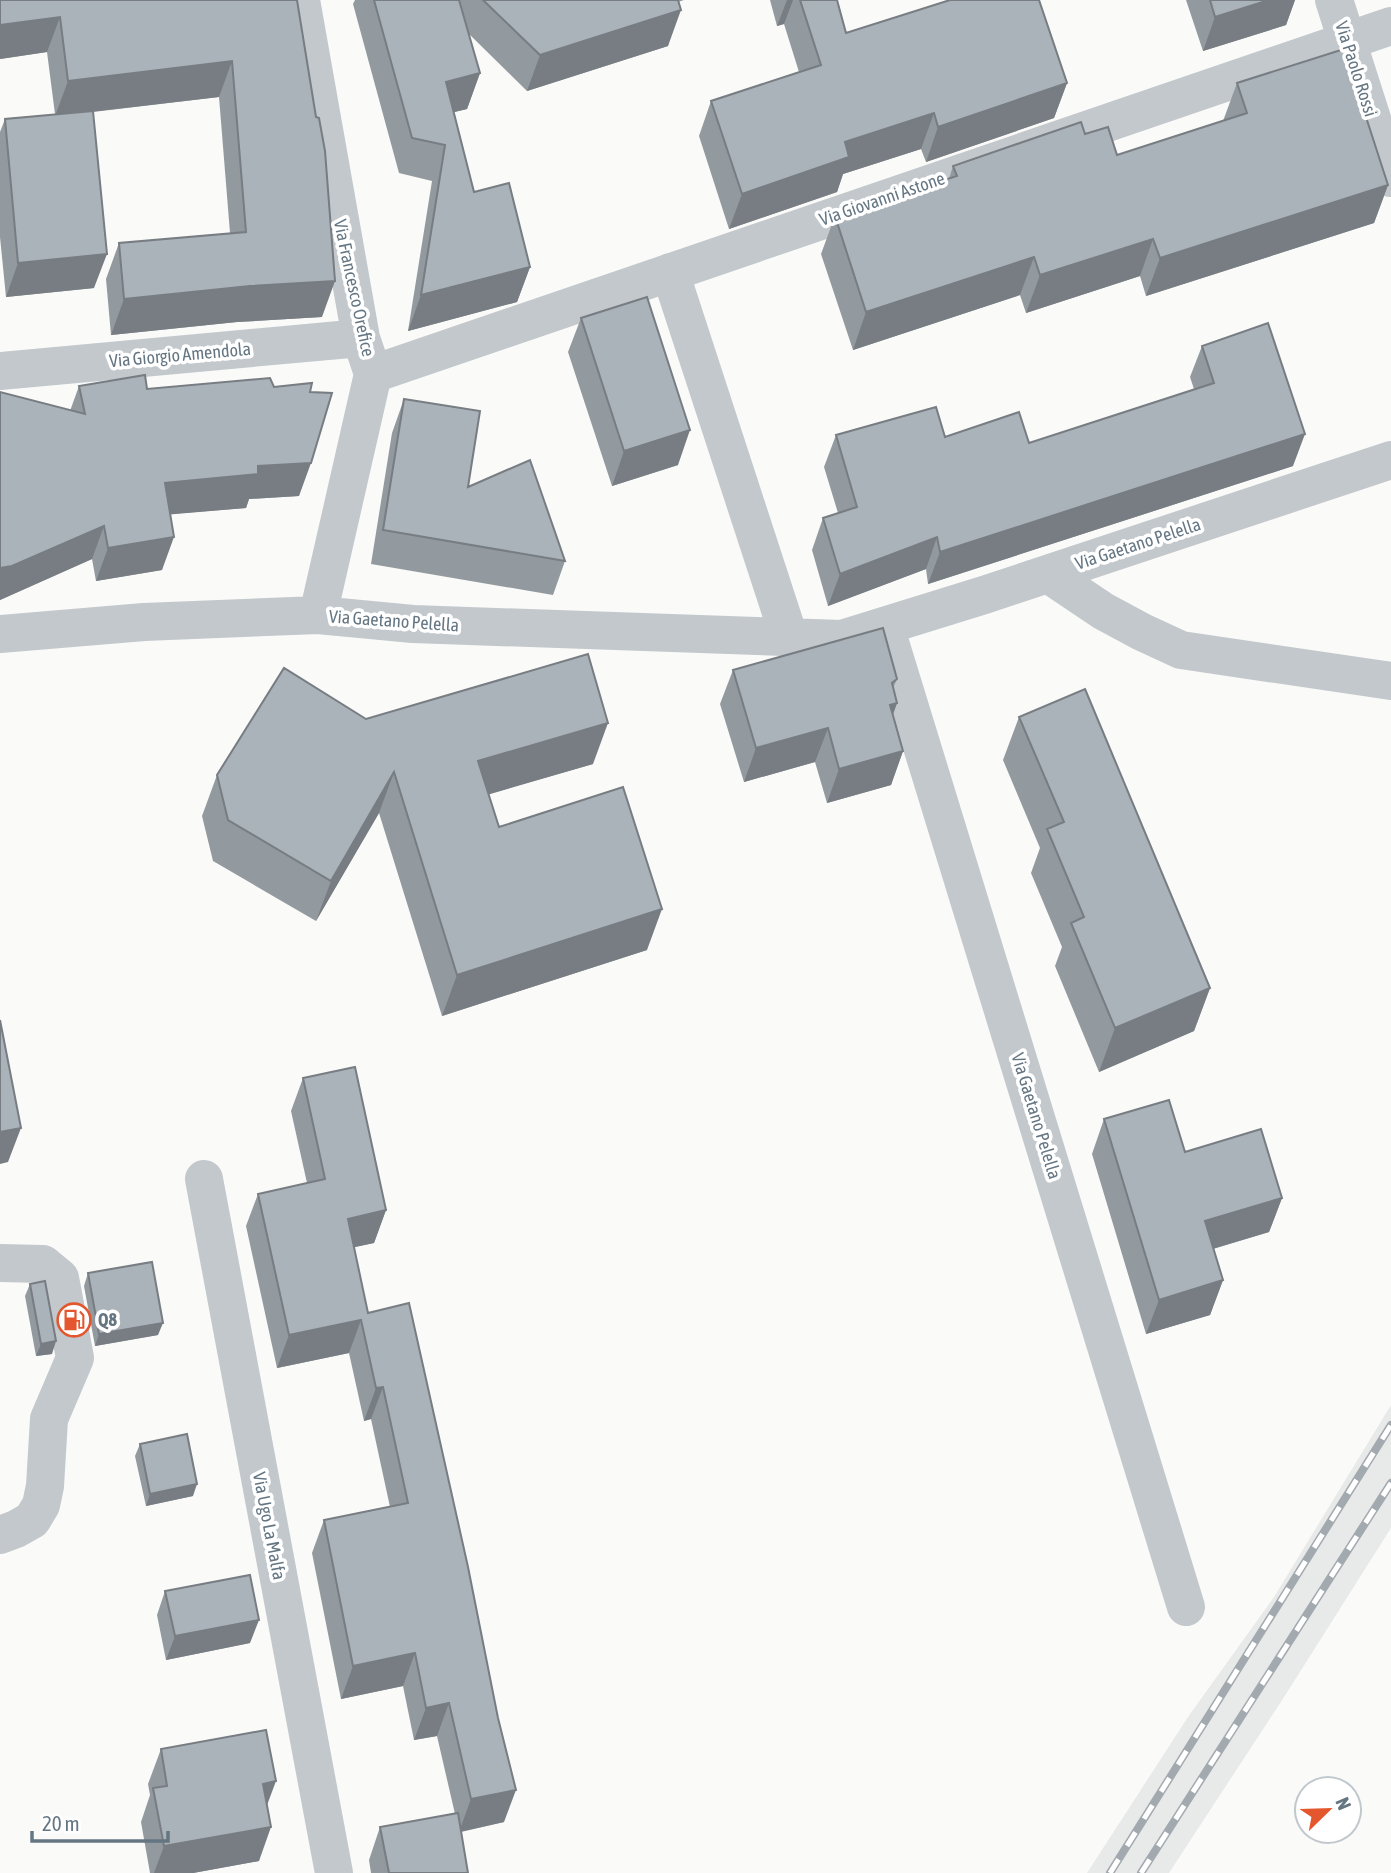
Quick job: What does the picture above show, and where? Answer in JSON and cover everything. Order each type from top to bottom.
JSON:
[{"type":"street","name":"Via Francesco Orefice","points":[[301,0],[360,338],[373,374],[318,615]]},
{"type":"street","name":"Via Paolo Rossi","points":[[1334,0],[1391,178]]},
{"type":"street","name":"Via Giovanni Astone","points":[[373,374],[1391,26]]},
{"type":"street","points":[[670,272],[789,638]]},
{"type":"street","name":"Via Giorgio Amendola","points":[[0,371],[360,338]]},
{"type":"street","name":"Via Gaetano Pelella","points":[[0,634],[144,622],[318,615],[412,624],[842,639],[1391,460]]},
{"type":"street","points":[[1048,574],[1103,611],[1181,650],[1391,681]]},
{"type":"street","name":"Via Gaetano Pelella","points":[[885,626],[1186,1607]]},
{"type":"street","name":"Via Ugo La Malfa","points":[[204,1179],[334,1873]]},
{"type":"street","points":[[0,1263],[43,1264],[60,1278],[75,1358],[49,1419],[45,1486],[41,1505],[32,1520],[0,1535]]},
{"type":"shaded area","points":[[1391,1405],[1391,1528],[1286,1694],[1169,1873],[1087,1873],[1188,1717],[1274,1597]]},
{"type":"building","points":[[0,0],[297,0],[316,117],[319,118],[325,151],[335,281],[250,286],[124,299],[119,243],[246,232],[232,61],[68,81],[60,17],[0,25]]},
{"type":"building","points":[[374,0],[459,0],[480,73],[446,82],[474,192],[509,183],[530,267],[421,295],[445,145],[412,138]]},
{"type":"building","points":[[483,0],[678,0],[681,10],[540,55]]},
{"type":"building","points":[[800,0],[837,0],[846,33],[950,0],[1039,0],[1067,83],[938,127],[934,113],[845,142],[849,157],[742,194],[711,101],[821,65]]},
{"type":"building","points":[[1210,0],[1269,0],[1215,17]]},
{"type":"building","points":[[1344,49],[1388,185],[1160,258],[1153,239],[1040,275],[1034,257],[866,312],[835,216],[957,176],[953,166],[1081,122],[1085,134],[1108,127],[1117,155],[1247,113],[1237,83]]},
{"type":"building","points":[[93,111],[107,254],[18,263],[5,119]]},
{"type":"building","points":[[647,297],[690,430],[624,451],[581,318]]},
{"type":"building","points":[[1268,323],[1305,434],[940,552],[937,537],[840,574],[823,518],[857,507],[836,435],[936,407],[945,437],[1019,412],[1029,443],[1214,383],[1202,346]]},
{"type":"building","points":[[145,375],[147,389],[270,378],[274,387],[312,383],[310,392],[332,393],[311,463],[258,466],[258,474],[165,483],[174,537],[108,548],[104,526],[12,566],[0,568],[0,392],[85,414],[79,386]]},
{"type":"building","points":[[404,399],[480,411],[468,487],[530,460],[565,561],[383,530]]},
{"type":"building","points":[[883,628],[897,679],[892,683],[897,703],[890,705],[903,751],[839,769],[828,728],[756,748],[733,670]]},
{"type":"building","points":[[588,654],[608,723],[478,761],[499,827],[623,787],[662,909],[457,975],[394,772],[331,881],[228,820],[217,775],[284,668],[366,719]]},
{"type":"building","points":[[1085,689],[1210,988],[1115,1028],[1071,923],[1084,917],[1047,829],[1064,822],[1019,717]]},
{"type":"building","points":[[0,1020],[21,1128],[0,1132]]},
{"type":"building","points":[[355,1067],[386,1210],[348,1219],[368,1313],[409,1303],[468,1567],[498,1718],[516,1790],[471,1799],[449,1703],[426,1708],[415,1653],[353,1666],[324,1520],[408,1503],[383,1387],[376,1388],[361,1320],[289,1335],[258,1194],[325,1179],[303,1078]]},
{"type":"building","points":[[1169,1100],[1185,1152],[1261,1129],[1282,1198],[1205,1221],[1223,1280],[1159,1300],[1104,1119]]},
{"type":"building","points":[[152,1262],[163,1323],[99,1334],[88,1273]]},
{"type":"building","points":[[45,1281],[56,1341],[41,1344],[30,1284]]},
{"type":"building","points":[[187,1434],[197,1484],[150,1494],[140,1444]]},
{"type":"building","points":[[250,1575],[259,1620],[175,1636],[165,1591]]},
{"type":"building","points":[[266,1730],[276,1781],[263,1784],[271,1827],[164,1846],[153,1788],[167,1786],[161,1749]]},
{"type":"building","points":[[458,1813],[468,1873],[389,1873],[380,1827]]},
{"type":"railway","points":[[1110,1873],[1391,1425]]},
{"type":"railway","points":[[1141,1873],[1391,1483]]},
{"type":"place","name":"Q8","points":[[74,1320]]}]
